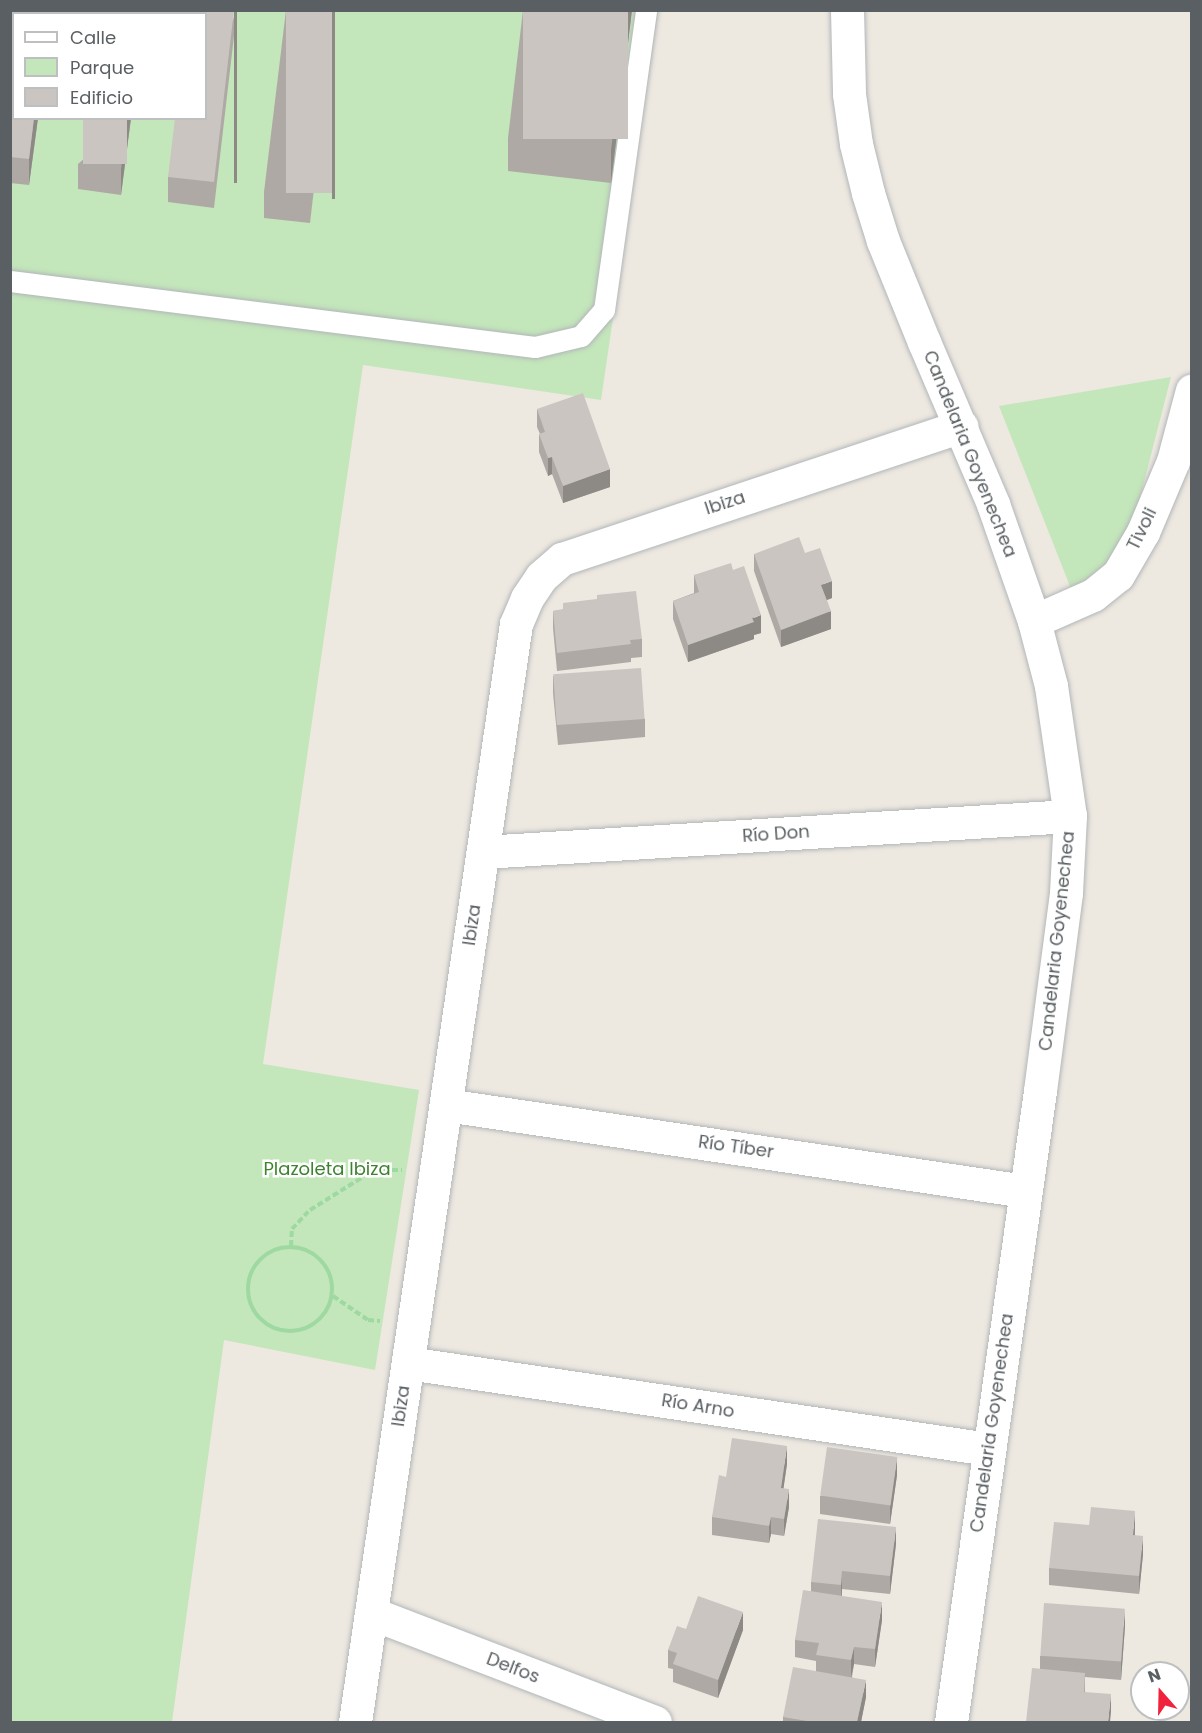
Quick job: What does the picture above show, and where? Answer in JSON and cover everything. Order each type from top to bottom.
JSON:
[{"type":"street","name":"Candelaria Goyenechea","points":[[847,10],[849,94],[856,144],[868,193],[887,251],[993,504],[1034,621],[1051,686],[1070,816],[1066,893],[951,1722]]},
{"type":"street","name":"Tivoli","points":[[1034,621],[1093,595],[1118,575],[1143,532],[1173,462],[1191,390]]},
{"type":"street","name":"Ibiza","points":[[355,1722],[516,624],[527,598],[541,577],[562,559],[961,426]]},
{"type":"street","name":"Río Don","points":[[483,852],[1070,816]]},
{"type":"street","name":"Río Tíber","points":[[446,1105],[1025,1191]]},
{"type":"street","name":"Río Arno","points":[[408,1363],[988,1449]]},
{"type":"street","name":"Delfos","points":[[371,1613],[655,1722]]},
{"type":"lane","points":[[10,281],[535,347],[581,336],[604,310],[646,10]]},
{"type":"path","points":[[291,1246],[292,1229],[310,1210],[374,1170],[394,1168],[435,1178]]},
{"type":"path","points":[[291,1246],[315,1253],[330,1272],[333,1296],[322,1318],[301,1330],[277,1330],[256,1316],[247,1294],[251,1270],[268,1252],[291,1246]]},
{"type":"path","points":[[333,1296],[368,1320],[413,1324]]},
{"type":"green space","name":"Plazoleta Ibiza","points":[[11,11],[658,11],[601,400],[363,365],[263,1064],[419,1090],[375,1370],[224,1340],[172,1722],[11,1722]]},
{"type":"green space","points":[[1171,377],[1135,517],[1113,560],[1077,604],[999,406]]},
{"type":"building","points":[[10,10],[48,10],[48,12],[12,12],[12,120],[34,120],[29,159],[10,157]]},
{"type":"building","points":[[96,10],[140,10],[140,12],[96,12]]},
{"type":"building","points":[[188,10],[234,10],[214,182],[168,177],[175,120],[207,120],[207,12],[188,12]]},
{"type":"building","points":[[286,10],[332,10],[332,193],[286,193]]},
{"type":"building","points":[[523,10],[628,10],[628,139],[523,139]]},
{"type":"building","points":[[83,120],[127,120],[127,164],[83,164]]},
{"type":"building","points":[[583,393],[610,469],[563,486],[552,457],[548,458],[539,434],[545,432],[537,409]]},
{"type":"building","points":[[799,537],[805,553],[820,548],[832,581],[821,585],[831,611],[781,630],[754,554]]},
{"type":"building","points":[[731,563],[733,570],[744,566],[761,615],[752,618],[754,622],[688,645],[673,601],[699,592],[694,575]]},
{"type":"building","points":[[636,591],[642,639],[630,640],[631,644],[557,653],[553,611],[563,609],[563,603],[597,599],[597,595]]},
{"type":"building","points":[[641,668],[645,719],[557,725],[553,674]]},
{"type":"building","points":[[732,1438],[787,1446],[781,1488],[789,1489],[784,1519],[771,1517],[769,1526],[712,1517],[719,1475],[726,1477]]},
{"type":"building","points":[[827,1447],[897,1457],[890,1505],[820,1496]]},
{"type":"building","points":[[1091,1507],[1135,1511],[1133,1535],[1143,1536],[1139,1576],[1049,1568],[1054,1522],[1089,1525]]},
{"type":"building","points":[[818,1519],[896,1527],[890,1576],[842,1571],[841,1585],[811,1582]]},
{"type":"building","points":[[803,1590],[882,1602],[875,1649],[854,1647],[851,1660],[816,1655],[819,1643],[795,1640]]},
{"type":"building","points":[[698,1596],[743,1612],[718,1680],[673,1664],[677,1653],[668,1650],[677,1626],[686,1629]]},
{"type":"building","points":[[1044,1603],[1125,1609],[1121,1662],[1040,1656]]},
{"type":"building","points":[[793,1667],[866,1680],[857,1722],[813,1722],[783,1717]]},
{"type":"building","points":[[1032,1668],[1085,1673],[1084,1692],[1111,1694],[1108,1722],[1026,1722]]}]
